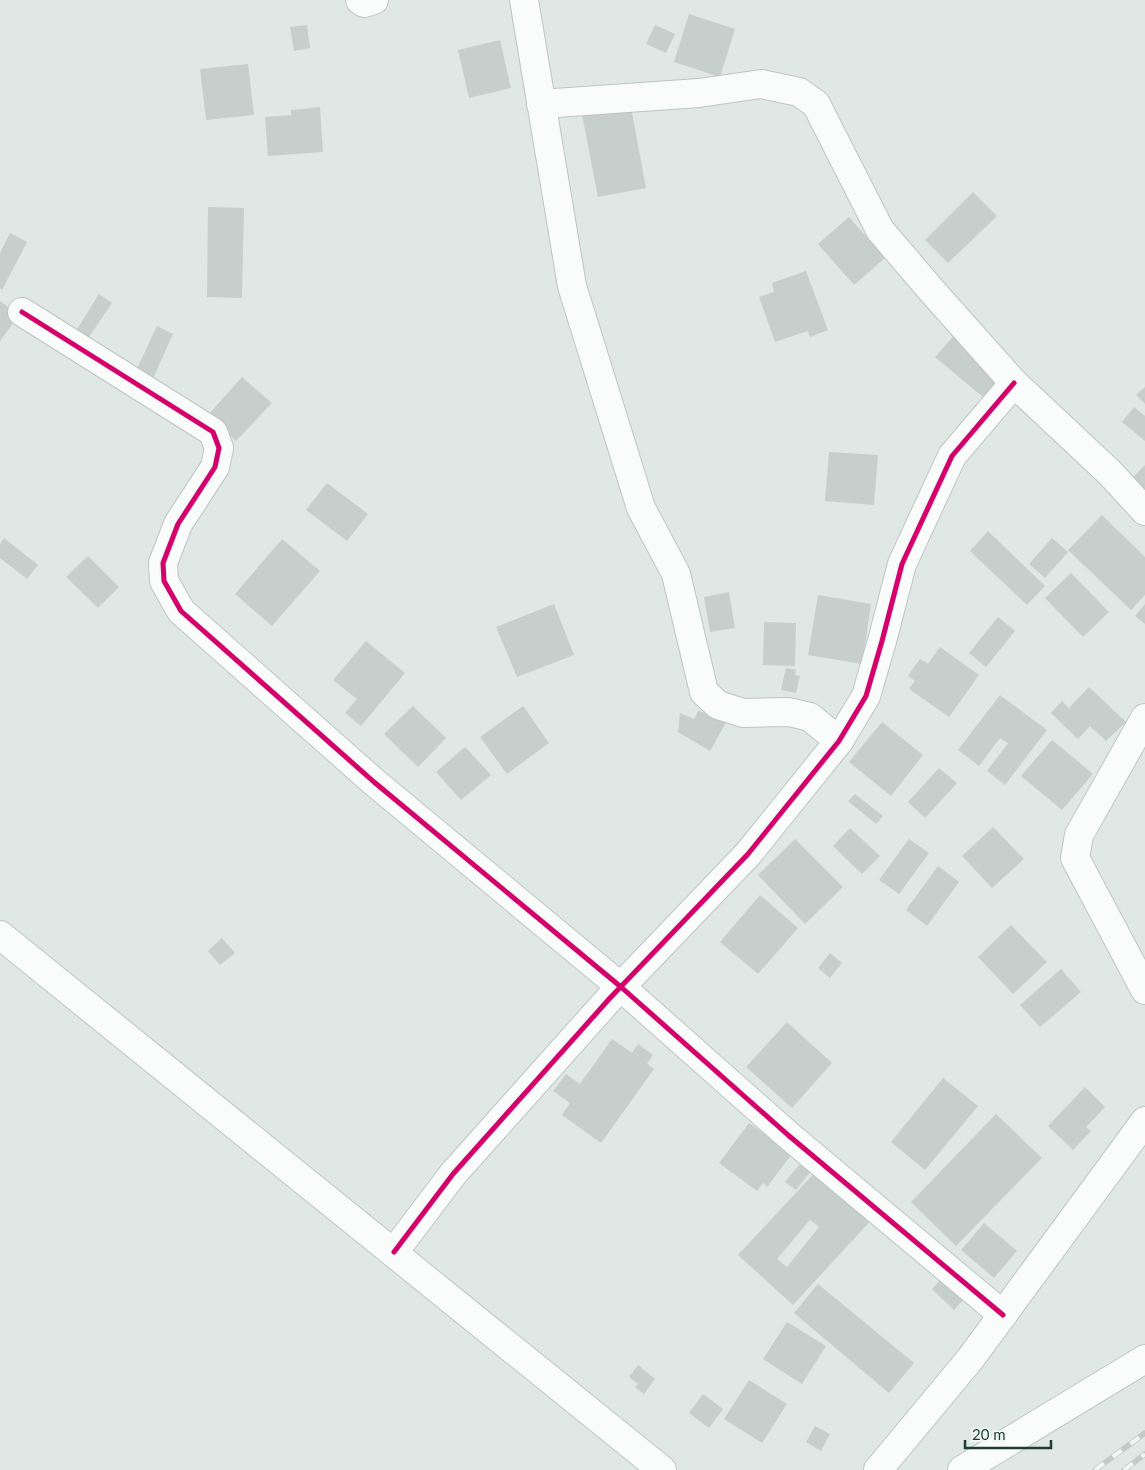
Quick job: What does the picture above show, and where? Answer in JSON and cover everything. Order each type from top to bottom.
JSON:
[{"type":"street","points":[[360,0],[364,3],[374,0]]},
{"type":"street","points":[[524,0],[572,286],[642,508],[676,574],[704,692],[718,705],[743,713],[789,712],[810,716],[839,741]]},
{"type":"street","points":[[541,104],[699,93],[762,84],[798,92],[816,104],[880,230],[1014,383],[1110,473],[1145,511]]},
{"type":"street","points":[[22,312],[213,432],[218,448],[215,467],[178,524],[163,563],[164,581],[181,611],[374,782],[621,987],[788,1135],[1003,1315]]},
{"type":"street","points":[[394,1252],[453,1174],[621,987],[748,854],[839,741],[866,696],[902,564],[952,456],[1014,383]]},
{"type":"street","points":[[1145,718],[1079,835],[1075,858],[1145,990]]},
{"type":"street","points":[[0,934],[662,1470]]},
{"type":"street","points":[[878,1470],[971,1358],[1145,1122]]},
{"type":"street","points":[[962,1470],[1145,1359]]},
{"type":"building","points":[[689,14],[735,29],[720,77],[674,62]]},
{"type":"building","points":[[307,25],[310,48],[294,51],[290,27]]},
{"type":"building","points":[[655,25],[675,34],[666,53],[646,44]]},
{"type":"building","points":[[500,40],[511,88],[469,98],[458,50]]},
{"type":"building","points":[[248,64],[254,115],[206,120],[200,69]]},
{"type":"building","points":[[320,107],[323,152],[268,156],[265,117],[291,115],[291,110]]},
{"type":"building","points":[[631,107],[646,188],[598,197],[582,115]]},
{"type":"building","points":[[973,192],[997,216],[948,263],[925,240]]},
{"type":"building","points":[[208,207],[244,208],[242,298],[207,297]]},
{"type":"building","points":[[849,217],[885,258],[854,285],[818,244]]},
{"type":"building","points":[[10,233],[27,242],[2,290],[0,288],[0,253]]},
{"type":"building","points":[[806,271],[828,330],[810,337],[808,331],[775,342],[759,297],[774,292],[772,283]]},
{"type":"building","points":[[99,294],[112,303],[85,343],[73,336]]},
{"type":"building","points":[[0,301],[19,315],[0,341]]},
{"type":"building","points":[[157,326],[173,334],[151,383],[134,375]]},
{"type":"building","points":[[956,333],[1004,373],[983,397],[935,357]]},
{"type":"building","points":[[242,377],[272,403],[236,441],[208,415]]},
{"type":"building","points":[[1145,387],[1145,404],[1136,395]]},
{"type":"building","points":[[1134,407],[1145,416],[1145,441],[1122,422]]},
{"type":"building","points":[[829,452],[878,455],[874,505],[825,501]]},
{"type":"building","points":[[1145,465],[1145,491],[1131,479]]},
{"type":"building","points":[[327,483],[368,514],[347,541],[306,510]]},
{"type":"building","points":[[1102,515],[1145,557],[1145,595],[1131,610],[1068,550]]},
{"type":"building","points":[[988,531],[1045,586],[1027,605],[970,551]]},
{"type":"building","points":[[4,538],[38,565],[27,579],[0,558],[0,544]]},
{"type":"building","points":[[1052,538],[1068,552],[1045,578],[1029,564]]},
{"type":"building","points":[[282,539],[320,571],[272,626],[235,594]]},
{"type":"building","points":[[88,556],[119,587],[98,608],[66,577]]},
{"type":"building","points":[[1071,573],[1109,612],[1083,637],[1045,598]]},
{"type":"building","points":[[729,592],[735,628],[710,632],[704,597]]},
{"type":"building","points":[[818,595],[871,604],[862,664],[808,655]]},
{"type":"building","points":[[554,604],[574,655],[517,677],[496,627]]},
{"type":"building","points":[[1145,604],[1145,624],[1135,616]]},
{"type":"building","points":[[998,617],[1015,631],[986,667],[969,653]]},
{"type":"building","points":[[764,622],[796,623],[795,666],[763,665]]},
{"type":"building","points":[[366,641],[405,673],[361,726],[345,713],[357,699],[333,680]]},
{"type":"building","points":[[940,647],[979,675],[949,717],[909,689],[915,681],[908,676],[920,659],[928,664]]},
{"type":"building","points":[[786,668],[796,670],[795,675],[800,676],[796,693],[781,690]]},
{"type":"building","points":[[1089,687],[1126,722],[1106,741],[1090,726],[1078,739],[1051,713],[1062,701],[1069,708]]},
{"type":"building","points":[[1000,695],[1047,730],[1005,785],[987,771],[1008,743],[1000,738],[979,766],[958,750]]},
{"type":"building","points":[[413,706],[446,738],[418,767],[384,734]]},
{"type":"building","points":[[523,706],[549,743],[507,774],[480,737]]},
{"type":"building","points":[[698,711],[728,719],[710,751],[678,732],[680,713],[694,719]]},
{"type":"building","points":[[882,722],[923,755],[891,796],[849,762]]},
{"type":"building","points":[[1052,740],[1093,774],[1062,810],[1021,776]]},
{"type":"building","points":[[465,747],[491,775],[461,800],[436,772]]},
{"type":"building","points":[[939,768],[957,783],[925,818],[908,802]]},
{"type":"building","points":[[855,794],[883,816],[876,824],[848,801]]},
{"type":"building","points":[[993,827],[1024,859],[992,888],[962,856]]},
{"type":"building","points":[[850,828],[880,856],[862,874],[833,846]]},
{"type":"building","points":[[795,839],[843,887],[805,924],[758,875]]},
{"type":"building","points":[[909,839],[929,853],[899,894],[879,880]]},
{"type":"building","points":[[938,866],[959,882],[927,926],[906,910]]},
{"type":"building","points":[[760,895],[798,928],[758,974],[720,942]]},
{"type":"building","points":[[1011,925],[1047,962],[1013,994],[978,957]]},
{"type":"building","points":[[222,938],[235,953],[220,965],[208,951]]},
{"type":"building","points":[[830,953],[842,963],[830,978],[818,968]]},
{"type":"building","points":[[1061,969],[1081,992],[1040,1027],[1020,1005]]},
{"type":"building","points":[[787,1022],[832,1063],[792,1108],[746,1067]]},
{"type":"building","points":[[612,1039],[632,1053],[638,1044],[653,1055],[647,1064],[654,1069],[601,1143],[562,1115],[570,1103],[553,1091],[566,1074],[580,1084]]},
{"type":"building","points":[[943,1078],[978,1106],[925,1170],[891,1142]]},
{"type":"building","points":[[1085,1087],[1105,1107],[1086,1127],[1091,1131],[1073,1150],[1048,1126]]},
{"type":"building","points":[[996,1114],[1042,1158],[956,1246],[911,1202]]},
{"type":"building","points":[[749,1123],[792,1154],[767,1187],[763,1183],[757,1191],[719,1163]]},
{"type":"building","points":[[804,1159],[814,1167],[796,1190],[785,1182]]},
{"type":"building","points":[[820,1167],[874,1217],[793,1305],[738,1255]],"holes":[[[810,1220],[819,1227],[787,1267],[777,1259]]]},
{"type":"building","points":[[984,1223],[1017,1251],[994,1278],[961,1250]]},
{"type":"building","points":[[947,1273],[970,1293],[954,1310],[932,1289]]},
{"type":"building","points":[[818,1284],[914,1363],[889,1393],[794,1313]]},
{"type":"building","points":[[787,1322],[826,1346],[802,1384],[763,1359]]},
{"type":"building","points":[[638,1365],[655,1379],[644,1394],[635,1387],[638,1384],[629,1377]]},
{"type":"building","points":[[749,1380],[787,1404],[762,1443],[724,1419]]},
{"type":"building","points":[[703,1394],[723,1409],[709,1428],[689,1413]]},
{"type":"building","points":[[815,1426],[830,1434],[821,1451],[806,1442]]},
{"type":"railway","points":[[1095,1470],[1145,1433]]},
{"type":"railway","points":[[1124,1470],[1145,1454]]},
{"type":"cycle path","points":[[22,312],[213,432],[219,448],[215,467],[178,524],[163,563],[164,581],[181,611],[374,782],[621,987],[788,1135],[1003,1315]]},
{"type":"cycle path","points":[[394,1252],[453,1174],[610,998],[748,854],[839,741],[866,696],[902,564],[952,456],[1014,383]]}]
